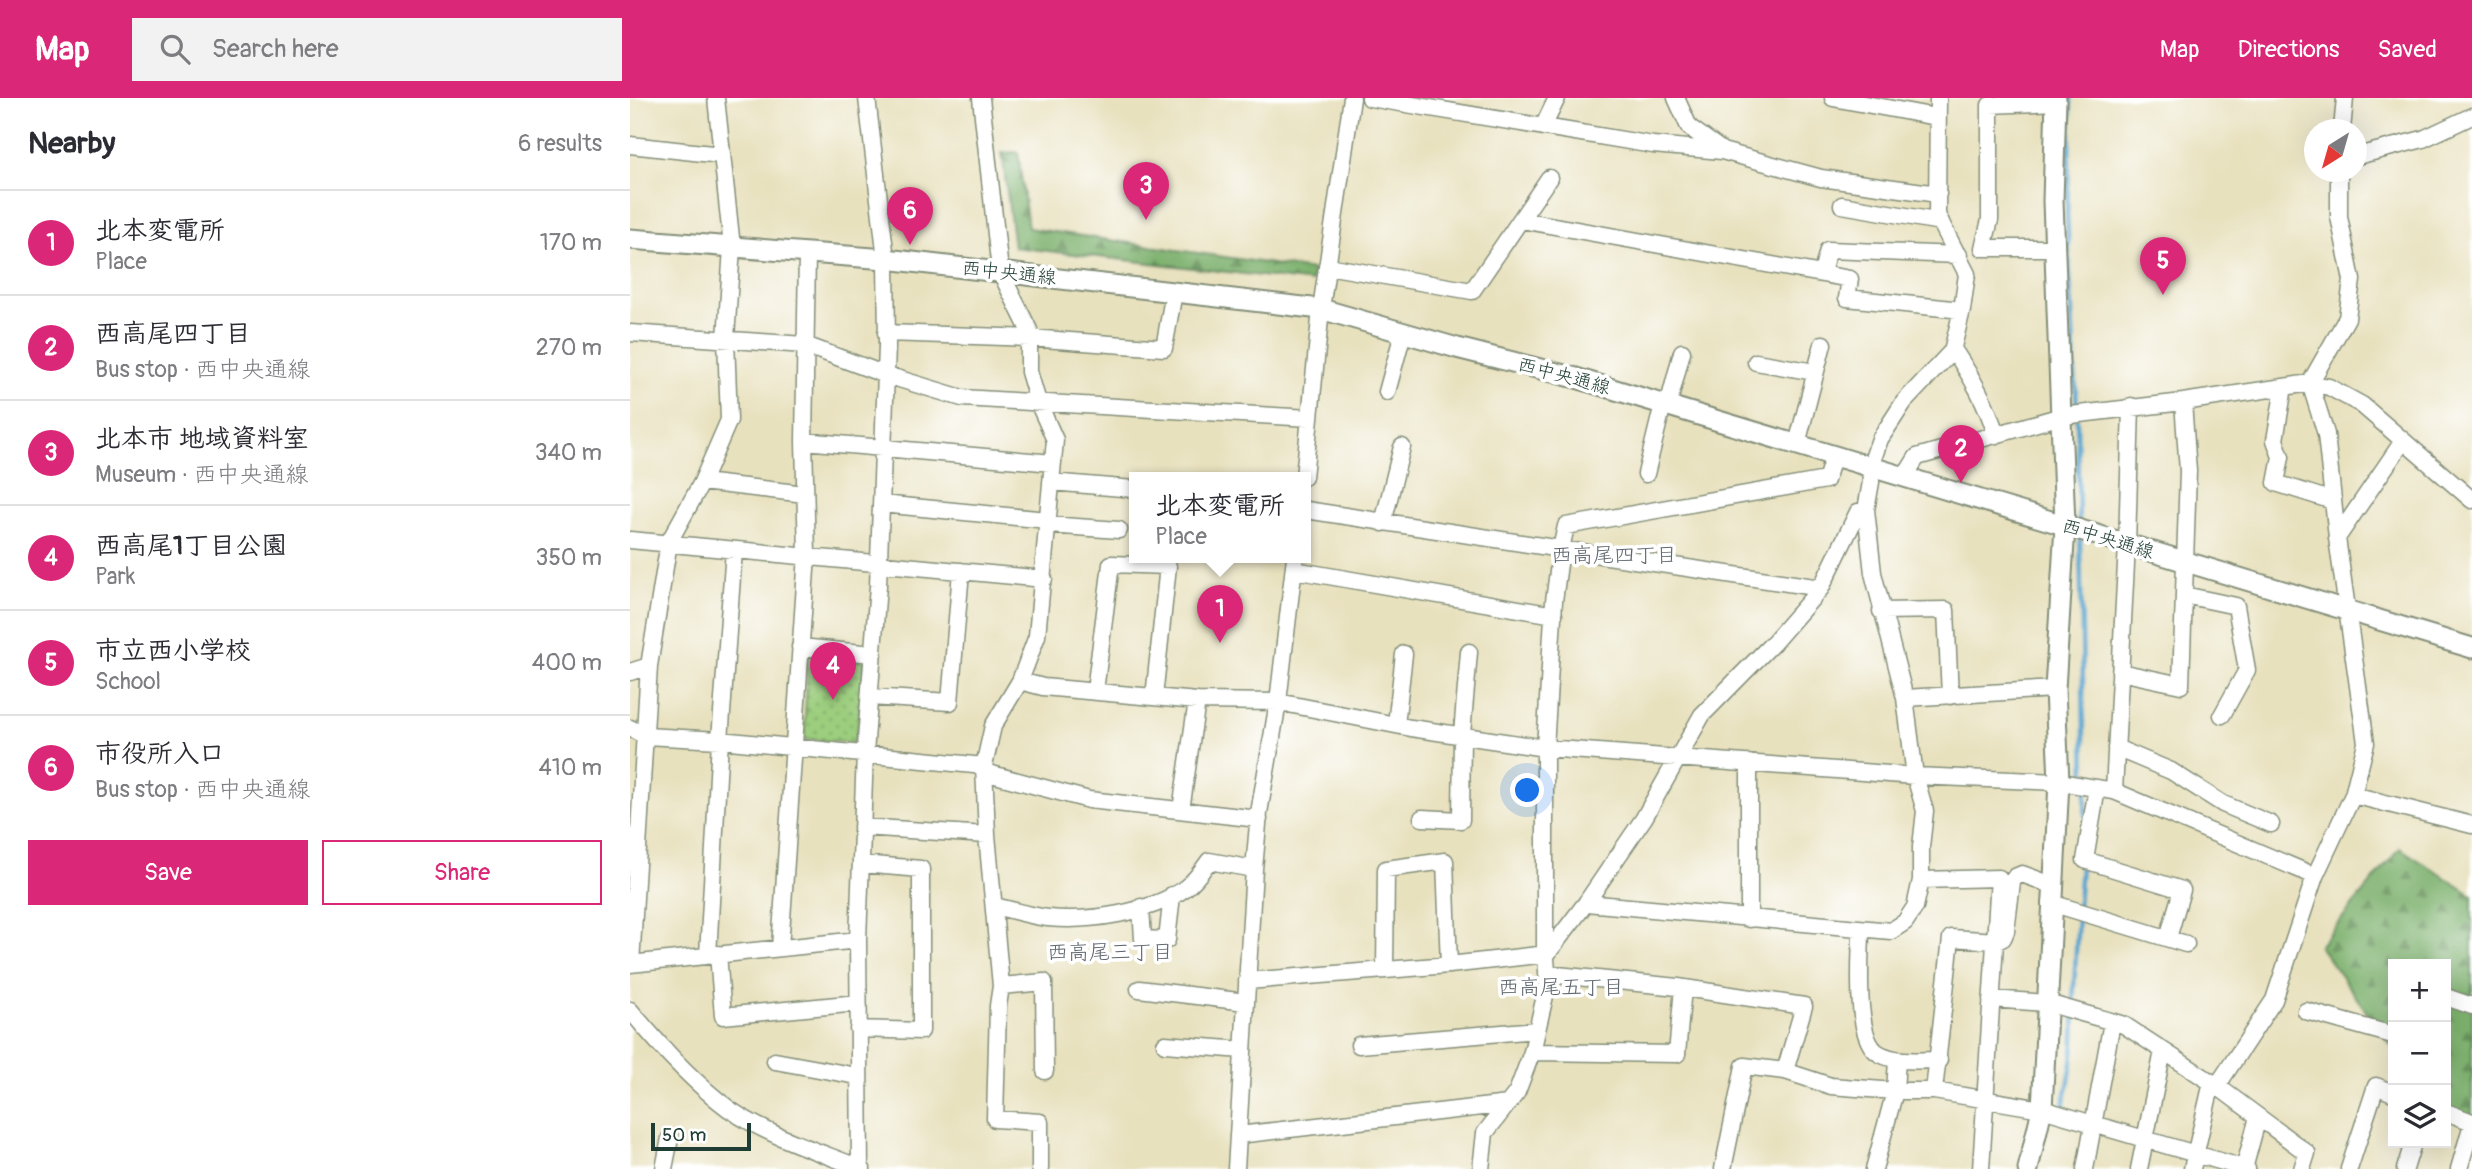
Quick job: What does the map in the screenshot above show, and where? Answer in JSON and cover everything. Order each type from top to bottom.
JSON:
[{"type":"street","points":[[716,98],[728,190],[732,247],[726,340],[729,420],[702,482],[669,542],[637,732],[630,964],[858,940]]},
{"type":"street","points":[[630,1010],[679,1064],[730,1109],[828,1163],[861,1169],[857,1076],[858,940],[865,753],[879,562],[886,375],[886,259],[867,98]]},
{"type":"street","points":[[981,98],[1000,271],[1029,330],[1029,372],[1038,402],[1055,440],[1037,636],[1020,681],[993,726],[984,769],[987,835],[1001,986],[995,1119],[1040,1122],[1040,1169]]},
{"type":"street","points":[[1305,472],[1321,309],[1352,98]]},
{"type":"street","points":[[1370,98],[1653,145],[1723,151],[1821,178],[1938,194]]},
{"type":"street","points":[[1543,127],[1557,98]]},
{"type":"street","points":[[1676,98],[1689,127],[1723,151]]},
{"type":"street","points":[[1833,98],[1936,117]]},
{"type":"street","points":[[1586,903],[1891,931],[1905,922],[1915,906],[1920,880],[1925,811],[1915,776],[1905,698],[1873,573],[1866,510],[1871,482],[1870,467],[1880,439],[1903,402],[1953,349],[1962,310],[1967,274],[1937,215],[1938,98]]},
{"type":"street","points":[[2343,119],[2345,98]]},
{"type":"street","points":[[2028,1169],[2042,1109],[2051,894],[2059,782],[2054,689],[2065,526],[2062,416],[2055,248],[2053,201],[2056,100],[1990,105],[1990,220],[1983,248],[2055,248]]},
{"type":"street","points":[[2367,153],[2423,139],[2472,116]]},
{"type":"street","points":[[630,145],[722,155]]},
{"type":"street","points":[[1327,266],[1472,291],[1549,178]]},
{"type":"street","points":[[2193,1161],[2214,1084],[2274,1000],[2315,876],[2353,795],[2366,743],[2337,538],[2326,434],[2310,383],[2347,318],[2352,280],[2339,217],[2339,182]]},
{"type":"street","points":[[1842,205],[1941,222]]},
{"type":"street","points":[[1521,220],[1850,279],[1847,298],[1962,310]]},
{"type":"street","name":"西中央通線","points":[[630,239],[886,259],[1321,309],[1576,378],[2472,648]]},
{"type":"street","points":[[1822,273],[1828,250],[1958,255]]},
{"type":"street","points":[[780,948],[807,555],[804,441],[807,254]]},
{"type":"street","points":[[886,333],[1030,338],[1164,348],[1174,292]]},
{"type":"street","points":[[630,333],[805,345],[886,375],[962,398],[1310,418]]},
{"type":"street","points":[[1387,392],[1403,333]]},
{"type":"street","points":[[1797,444],[1823,344]]},
{"type":"street","points":[[1953,349],[1973,380],[1991,416],[1996,435]]},
{"type":"street","points":[[1646,474],[1682,352]]},
{"type":"street","points":[[1756,362],[1815,372]]},
{"type":"street","points":[[1904,478],[1917,457],[2062,416],[2310,383],[2329,387],[2362,405],[2472,499]]},
{"type":"street","points":[[2284,387],[2275,440],[2281,457],[2276,483],[2333,501]]},
{"type":"street","points":[[2120,673],[2181,685],[2188,471],[2183,402]]},
{"type":"street","points":[[2114,791],[2127,545],[2131,407]]},
{"type":"street","points":[[804,441],[1053,463]]},
{"type":"street","points":[[2337,538],[2403,441]]},
{"type":"street","points":[[1383,523],[1402,447]]},
{"type":"street","points":[[1481,1169],[1485,1133],[1517,1092],[1532,1052],[1548,983],[1545,748],[1554,615],[1566,526],[1826,480],[1834,455]]},
{"type":"street","points":[[702,482],[805,494]]},
{"type":"street","points":[[1051,482],[1129,489]]},
{"type":"street","points":[[881,504],[1119,530]]},
{"type":"street","points":[[1247,981],[1450,965],[1547,954],[1586,903],[1644,818],[1702,715],[1773,643],[1821,588],[1858,512],[1866,510]]},
{"type":"street","points":[[1311,511],[1821,588]]},
{"type":"street","points":[[630,540],[1044,579]]},
{"type":"street","points":[[734,550],[720,740],[713,954],[723,1016],[858,1003]]},
{"type":"street","points":[[1095,691],[1111,564],[1168,566],[1154,697]]},
{"type":"street","points":[[1236,1169],[1254,869],[1294,564],[1554,615]]},
{"type":"street","points":[[870,697],[950,702],[961,570]]},
{"type":"street","points":[[2184,596],[2236,606],[2247,670],[2222,715]]},
{"type":"street","points":[[1881,611],[1946,610],[1950,696]]},
{"type":"street","points":[[800,647],[873,654]]},
{"type":"street","points":[[1422,818],[1461,820],[1462,734],[1469,652]]},
{"type":"street","points":[[1396,725],[1404,654]]},
{"type":"street","points":[[630,672],[649,666]]},
{"type":"street","points":[[1020,681],[1043,687],[1197,701],[1278,702],[1396,725],[1545,748],[1915,776],[2059,782],[2114,791],[2315,876]]},
{"type":"street","points":[[1905,698],[2054,689]]},
{"type":"street","points":[[1181,810],[1197,701]]},
{"type":"street","points":[[637,732],[865,753],[984,769],[1089,800],[1259,819]]},
{"type":"street","points":[[2116,748],[2171,771],[2223,804],[2271,824]]},
{"type":"street","points":[[1749,763],[1749,919]]},
{"type":"street","points":[[2096,788],[2085,860],[2182,890],[2168,938]]},
{"type":"street","points":[[2353,795],[2472,825]]},
{"type":"street","points":[[862,827],[987,835]]},
{"type":"street","points":[[995,906],[1046,918],[1087,919],[1119,915],[1184,890],[1209,861],[1254,869]]},
{"type":"street","points":[[1385,970],[1386,869],[1445,862],[1450,965]]},
{"type":"street","points":[[858,1029],[920,1031],[921,869],[861,864]]},
{"type":"street","points":[[1934,1091],[1951,938],[1995,941],[2003,938],[2015,877],[2022,874],[2051,894],[2186,944]]},
{"type":"street","points":[[1920,880],[1999,878],[1981,1169]]},
{"type":"street","points":[[1141,907],[1143,939],[1167,940],[1172,895]]},
{"type":"street","points":[[1861,930],[1862,1018],[1870,1044],[1878,1053],[1897,1060],[1939,1060]]},
{"type":"street","points":[[1546,974],[1683,988],[1804,1006],[1785,1071]]},
{"type":"street","points":[[1001,986],[1044,982],[1045,1071]]},
{"type":"street","points":[[1532,1052],[1677,1054],[1683,988]]},
{"type":"street","points":[[1139,989],[1246,1002]]},
{"type":"street","points":[[1991,999],[2047,1003],[2124,1025],[2214,1084],[2306,1153],[2302,1169]]},
{"type":"street","points":[[2451,999],[2472,1006]]},
{"type":"street","points":[[2306,1011],[2388,1034]]},
{"type":"street","points":[[2085,1169],[2112,1022]]},
{"type":"street","points":[[1359,1045],[1537,1030]]},
{"type":"street","points":[[1165,1044],[1243,1050]]},
{"type":"street","points":[[2139,1169],[2163,1051]]},
{"type":"street","points":[[1874,1169],[1895,1091],[1897,1060]]},
{"type":"street","points":[[775,1061],[857,1076]]},
{"type":"street","points":[[1723,1169],[1744,1066],[1785,1071],[1831,1086],[1934,1091],[2042,1109],[2144,1139],[2193,1161],[2245,1169],[2258,1117]]},
{"type":"street","points":[[2350,1169],[2376,1086],[2388,1091]]},
{"type":"street","points":[[1238,1135],[1508,1104]]},
{"type":"street","points":[[2451,1114],[2472,1123],[2459,1169]]},
{"type":"street","points":[[664,1169],[670,1138]]},
{"type":"street","points":[[2405,1169],[2411,1148]]},
{"type":"green space","points":[[1018,152],[1028,228],[1313,270],[1312,282],[1014,247],[1002,153]]},
{"type":"green space","points":[[808,652],[865,661],[856,743],[804,739]]},
{"type":"green space","points":[[2400,848],[2472,895],[2472,1130],[2451,1110],[2451,959],[2388,959],[2388,1041],[2319,946]]},
{"type":"waterway","points":[[2071,98],[2067,215],[2077,411]]},
{"type":"waterway","points":[[2077,419],[2079,523]]},
{"type":"waterway","points":[[2080,535],[2085,782]]},
{"type":"waterway","points":[[2085,816],[2086,790]]},
{"type":"waterway","points":[[2078,907],[2081,864]]},
{"type":"waterway","points":[[2073,1005],[2078,916]]},
{"type":"waterway","points":[[2063,1106],[2072,1060],[2074,1014]]},
{"type":"place","name":"北本市 地域資料室","points":[[1146,220]]},
{"type":"place","name":"市役所入口","points":[[910,245]]},
{"type":"place","name":"市立西小学校","points":[[2163,295]]},
{"type":"place","name":"西高尾四丁目","points":[[1961,483]]},
{"type":"place","name":"北本変電所","points":[[1220,643]]},
{"type":"place","name":"西高尾1丁目公園","points":[[833,700]]},
{"type":"district","name":"西高尾四丁目","points":[[1614,555]]},
{"type":"district","name":"西高尾三丁目","points":[[1110,952]]},
{"type":"district","name":"西高尾五丁目","points":[[1561,987]]}]
